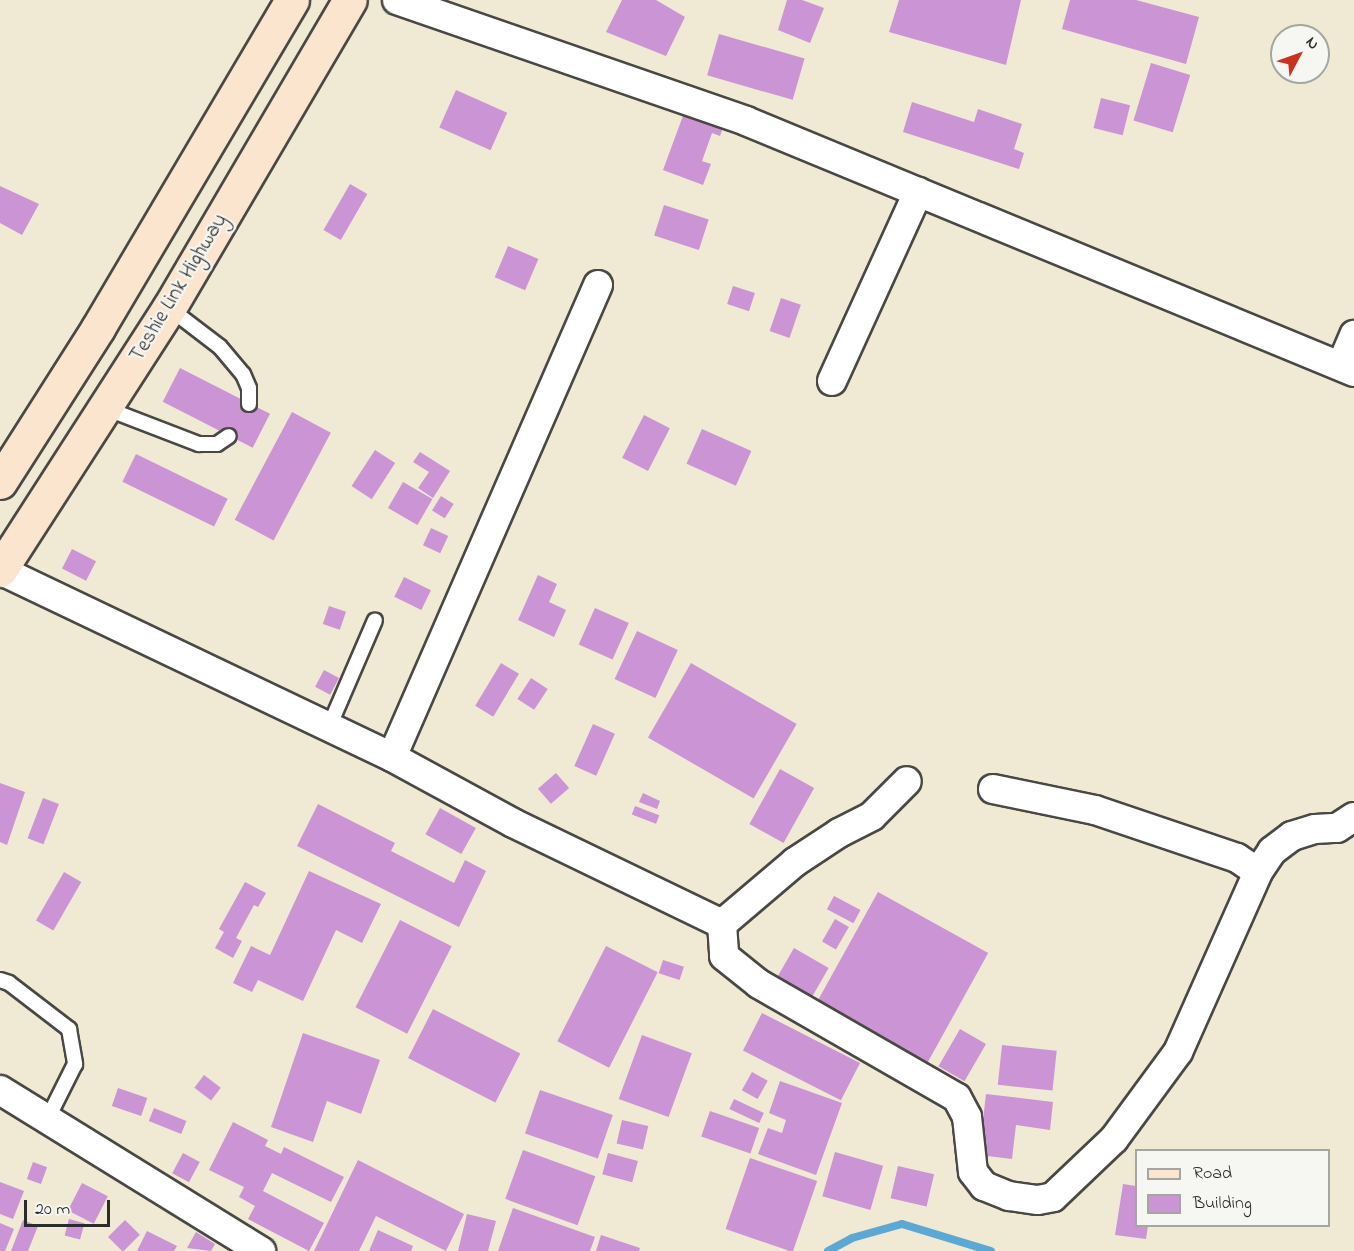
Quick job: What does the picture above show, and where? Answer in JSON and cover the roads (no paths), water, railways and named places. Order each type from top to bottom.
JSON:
[{"type":"main road","points":[[0,482],[98,328],[292,0]]},
{"type":"main road","name":"Teshie Link Highway","points":[[0,570],[169,308],[350,0]]},
{"type":"street","points":[[397,0],[746,121],[1347,369],[1354,334]]},
{"type":"street","points":[[832,381],[918,192]]},
{"type":"street","points":[[392,757],[598,285]]},
{"type":"street","points":[[0,570],[392,757],[556,845],[722,924]]},
{"type":"street","points":[[722,924],[795,862],[839,832],[872,816],[907,781]]},
{"type":"street","points":[[993,789],[1095,810],[1237,858],[1258,872]]},
{"type":"street","points":[[722,924],[724,956],[759,984],[957,1098],[967,1117],[973,1172],[984,1186],[1038,1200],[1053,1197],[1114,1139],[1162,1079],[1178,1052],[1258,872],[1272,852],[1292,836],[1315,829],[1337,828],[1354,817]]},
{"type":"street","points":[[0,1090],[261,1251]]},
{"type":"lane","points":[[169,308],[220,347],[243,374],[249,388],[249,404]]},
{"type":"lane","points":[[105,408],[199,444],[217,444],[229,436]]},
{"type":"lane","points":[[329,727],[375,620]]},
{"type":"lane","points":[[0,980],[9,983],[69,1029],[75,1064],[48,1118]]},
{"type":"waterway","points":[[828,1251],[852,1238],[902,1224],[991,1251]]}]
